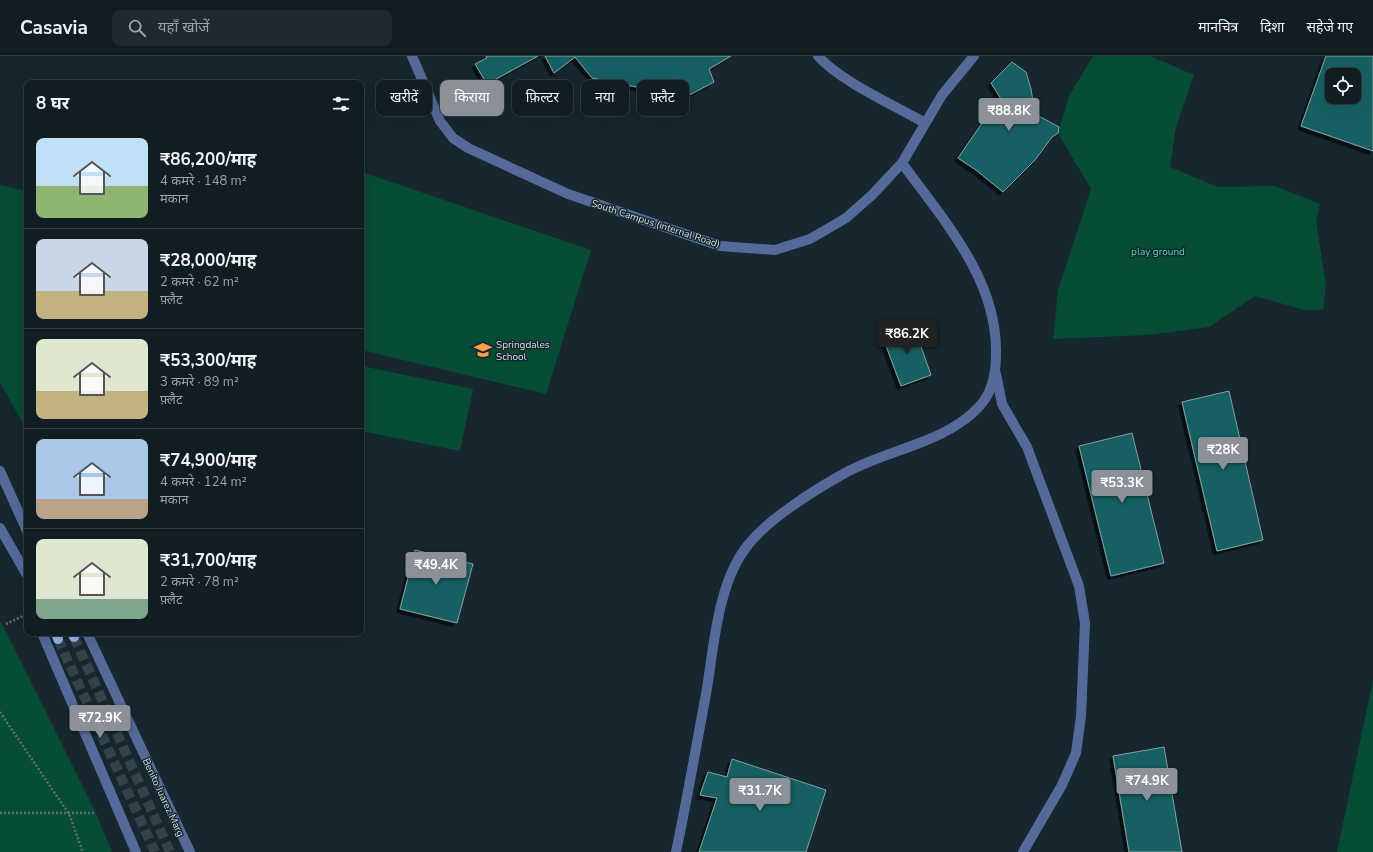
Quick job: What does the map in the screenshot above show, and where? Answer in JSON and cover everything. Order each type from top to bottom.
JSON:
[{"type":"street","name":"South Campus (internal Road)","points":[[412,56],[440,121],[453,138],[468,148],[568,194],[720,246],[775,250],[810,239],[846,218],[872,195],[902,163],[942,95],[974,56]]},
{"type":"street","points":[[818,56],[827,66],[925,123]]},
{"type":"street","points":[[902,163],[963,247],[978,273],[988,300],[996,336],[996,374],[1002,404],[1027,447],[1079,586],[1085,623],[1081,716],[1076,753],[1062,785],[1023,852]]},
{"type":"street","points":[[676,852],[721,607],[731,573],[748,545],[770,524],[798,503],[846,472],[924,442],[959,424],[983,402],[996,374]]},
{"type":"street","points":[[0,471],[24,524]]},
{"type":"street","points":[[0,528],[24,570]]},
{"type":"street","points":[[43,636],[136,852]]},
{"type":"street","name":"Benito Juarez Marg","points":[[88,636],[190,852]]},
{"type":"path","points":[[6,624],[24,615]]},
{"type":"path","points":[[0,712],[69,814],[83,852]]},
{"type":"path","points":[[0,813],[96,813]]},
{"type":"green space","name":"play ground","points":[[1093,56],[1150,56],[1194,75],[1176,127],[1170,167],[1218,187],[1275,186],[1320,204],[1316,221],[1326,285],[1323,310],[1304,310],[1255,296],[1209,327],[1147,335],[1053,339],[1058,290],[1091,189],[1058,133],[1069,96]]},
{"type":"green space","points":[[365,173],[591,250],[546,394],[364,351]]},
{"type":"green space","points":[[0,185],[24,190],[24,426],[0,382]]},
{"type":"green space","points":[[364,366],[473,389],[460,451],[364,432]]},
{"type":"green space","points":[[0,620],[96,813],[112,852],[0,852]]},
{"type":"green space","points":[[1373,680],[1373,852],[1337,852]]},
{"type":"building","points":[[486,56],[538,56],[494,80],[485,80],[475,64],[487,58]]},
{"type":"building","points":[[545,56],[731,56],[709,69],[714,82],[689,95],[689,80],[637,80],[637,87],[629,86],[629,80],[602,80],[592,78],[575,57],[554,73]]},
{"type":"building","points":[[1326,56],[1373,56],[1373,151],[1301,126]]},
{"type":"building","points":[[1012,62],[1026,72],[1031,89],[1035,114],[1059,127],[1058,133],[1052,137],[1035,160],[1003,192],[976,170],[958,158],[989,113],[1003,102],[991,83]]},
{"type":"building","points":[[913,324],[931,375],[901,386],[882,335]]},
{"type":"building","points":[[1229,391],[1263,540],[1217,551],[1182,402]]},
{"type":"building","points":[[1132,433],[1164,563],[1111,576],[1079,446]]},
{"type":"building","points":[[415,550],[473,564],[457,623],[400,609]]},
{"type":"building","points":[[1164,747],[1182,852],[1129,852],[1113,756]]},
{"type":"building","points":[[732,759],[826,790],[806,852],[699,852],[717,798],[700,795],[708,772],[727,777]]},
{"type":"tunnel","points":[[74,637],[170,852]]},
{"type":"tunnel","points":[[58,639],[155,852]]},
{"type":"place","name":"Springdales School","points":[[483,350]]}]
